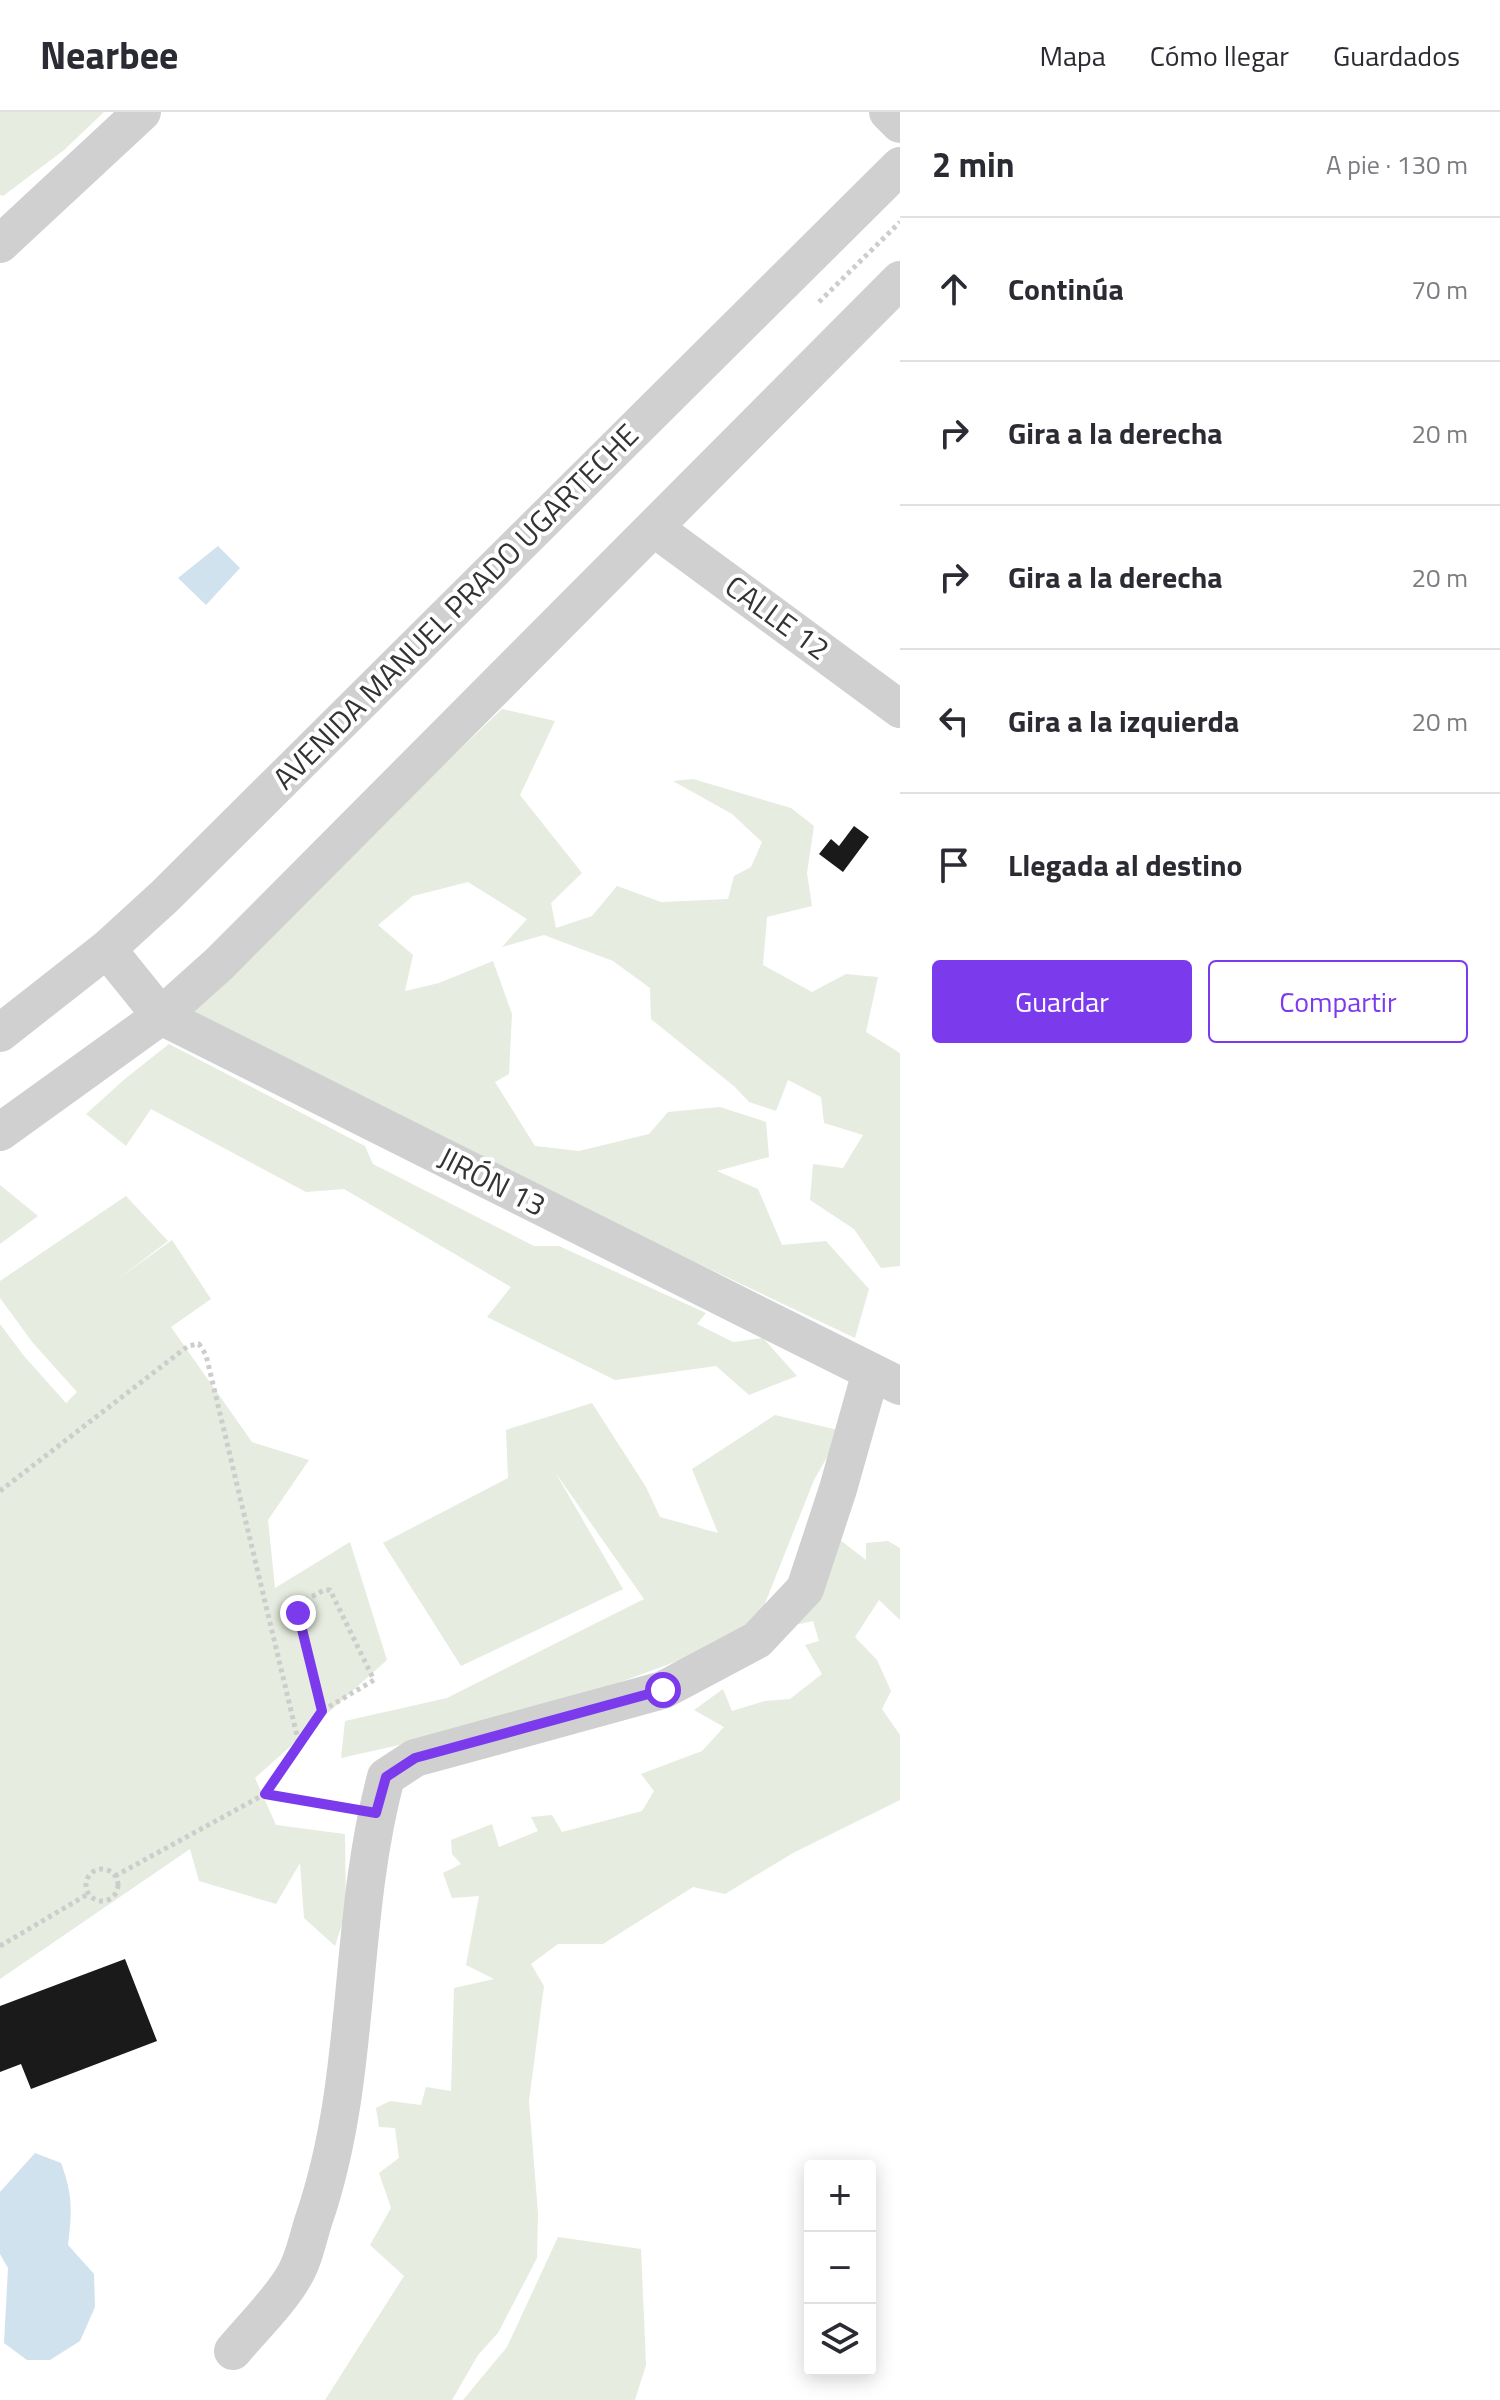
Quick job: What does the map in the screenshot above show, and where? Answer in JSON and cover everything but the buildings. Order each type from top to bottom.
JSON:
[{"type":"street","points":[[0,244],[142,112]]},
{"type":"street","points":[[888,112],[900,124]]},
{"type":"street","name":"AVENIDA MANUEL PRADO UGARTECHE","points":[[0,1033],[107,949],[165,896],[900,166]]},
{"type":"street","points":[[0,1132],[161,1016],[219,964],[900,280]]},
{"type":"street","name":"CALLE 12","points":[[654,528],[900,709]]},
{"type":"street","name":"JIRÓN 13","points":[[107,949],[161,1016],[886,1379]]},
{"type":"street","points":[[233,2351],[295,2276],[329,2177],[351,2030],[365,1876],[386,1777],[415,1758],[663,1690],[757,1640],[805,1589],[886,1379]]},
{"type":"path","points":[[0,1491],[188,1346],[199,1344],[206,1355],[299,1744]]},
{"type":"path","points":[[115,1876],[265,1794],[322,1711],[374,1680],[330,1590],[324,1590],[298,1604],[322,1711]]},
{"type":"path","points":[[265,1794],[376,1813]]},
{"type":"path","points":[[100,1869],[115,1876],[117,1892],[111,1898],[103,1902],[88,1894],[87,1878],[93,1872],[100,1869]]},
{"type":"path","points":[[0,1946],[88,1894]]},
{"type":"shaded area","points":[[0,112],[104,112],[64,150],[3,196],[0,195]]},
{"type":"shaded area","points":[[502,709],[555,721],[520,795],[582,873],[551,903],[556,928],[592,916],[617,886],[661,902],[728,899],[734,876],[751,867],[762,842],[732,814],[673,781],[693,779],[791,808],[814,826],[807,873],[812,906],[767,917],[763,965],[812,992],[846,974],[878,977],[866,1032],[900,1053],[900,1266],[881,1268],[854,1229],[810,1200],[813,1164],[843,1168],[863,1135],[824,1123],[821,1097],[788,1080],[776,1111],[749,1102],[651,1019],[650,988],[613,961],[544,935],[502,947],[527,919],[468,882],[413,896],[378,925],[413,955],[405,991],[439,983],[493,961],[512,1014],[509,1074],[495,1082],[535,1146],[579,1151],[649,1134],[668,1112],[720,1107],[766,1122],[769,1157],[717,1171],[758,1189],[782,1245],[826,1241],[869,1289],[855,1338],[429,1136],[188,1009]]},
{"type":"shaded area","points":[[169,1044],[365,1146],[373,1164],[534,1246],[559,1246],[706,1313],[697,1324],[733,1342],[763,1338],[797,1376],[749,1395],[716,1366],[615,1380],[487,1317],[511,1287],[344,1189],[306,1192],[151,1109],[126,1146],[86,1114]]},
{"type":"shaded area","points":[[0,1185],[38,1216],[0,1244]]},
{"type":"shaded area","points":[[126,1196],[168,1241],[118,1279],[172,1240],[211,1299],[171,1327],[252,1442],[309,1460],[268,1520],[275,1588],[350,1542],[387,1660],[255,1778],[276,1825],[345,1834],[346,1912],[335,1946],[304,1918],[300,1863],[276,1904],[199,1881],[190,1849],[0,1979],[0,1324],[66,1403],[77,1392],[33,1343],[0,1298],[0,1281]]},
{"type":"shaded area","points":[[592,1403],[646,1487],[660,1517],[718,1533],[692,1469],[775,1415],[842,1431],[814,1480],[758,1621],[732,1641],[585,1695],[426,1739],[341,1758],[345,1721],[447,1698],[644,1599],[555,1472],[623,1589],[461,1666],[383,1543],[508,1478],[506,1430]]},
{"type":"shaded area","points":[[835,1536],[866,1560],[866,1543],[888,1541],[900,1548],[900,1620],[879,1600],[855,1637],[877,1660],[891,1691],[882,1709],[900,1735],[900,1800],[793,1853],[725,1894],[693,1887],[603,1944],[558,1944],[531,1964],[544,1986],[529,2101],[538,2213],[537,2258],[498,2333],[478,2355],[452,2400],[325,2400],[404,2276],[370,2245],[391,2208],[379,2173],[399,2158],[395,2128],[379,2127],[376,2108],[390,2101],[421,2105],[426,2087],[451,2091],[454,1988],[494,1979],[466,1965],[479,1896],[452,1898],[443,1873],[461,1864],[452,1854],[451,1840],[492,1824],[499,1847],[538,1831],[531,1817],[552,1815],[562,1832],[642,1811],[654,1791],[641,1774],[702,1751],[724,1727],[694,1710],[723,1689],[732,1711],[765,1701],[790,1699],[822,1674],[805,1645],[819,1641],[813,1621],[790,1626]]},
{"type":"shaded area","points":[[558,2237],[641,2249],[646,2365],[635,2400],[463,2400],[507,2347]]},
{"type":"water","points":[[218,546],[240,568],[206,605],[178,578]]},
{"type":"water","points":[[35,2153],[61,2163],[70,2204],[68,2245],[94,2274],[95,2307],[80,2341],[50,2360],[27,2360],[4,2343],[8,2268],[0,2254],[0,2192]]},
{"type":"route","points":[[298,1613],[322,1711],[265,1794],[376,1813],[386,1777],[415,1758],[663,1690]]}]
